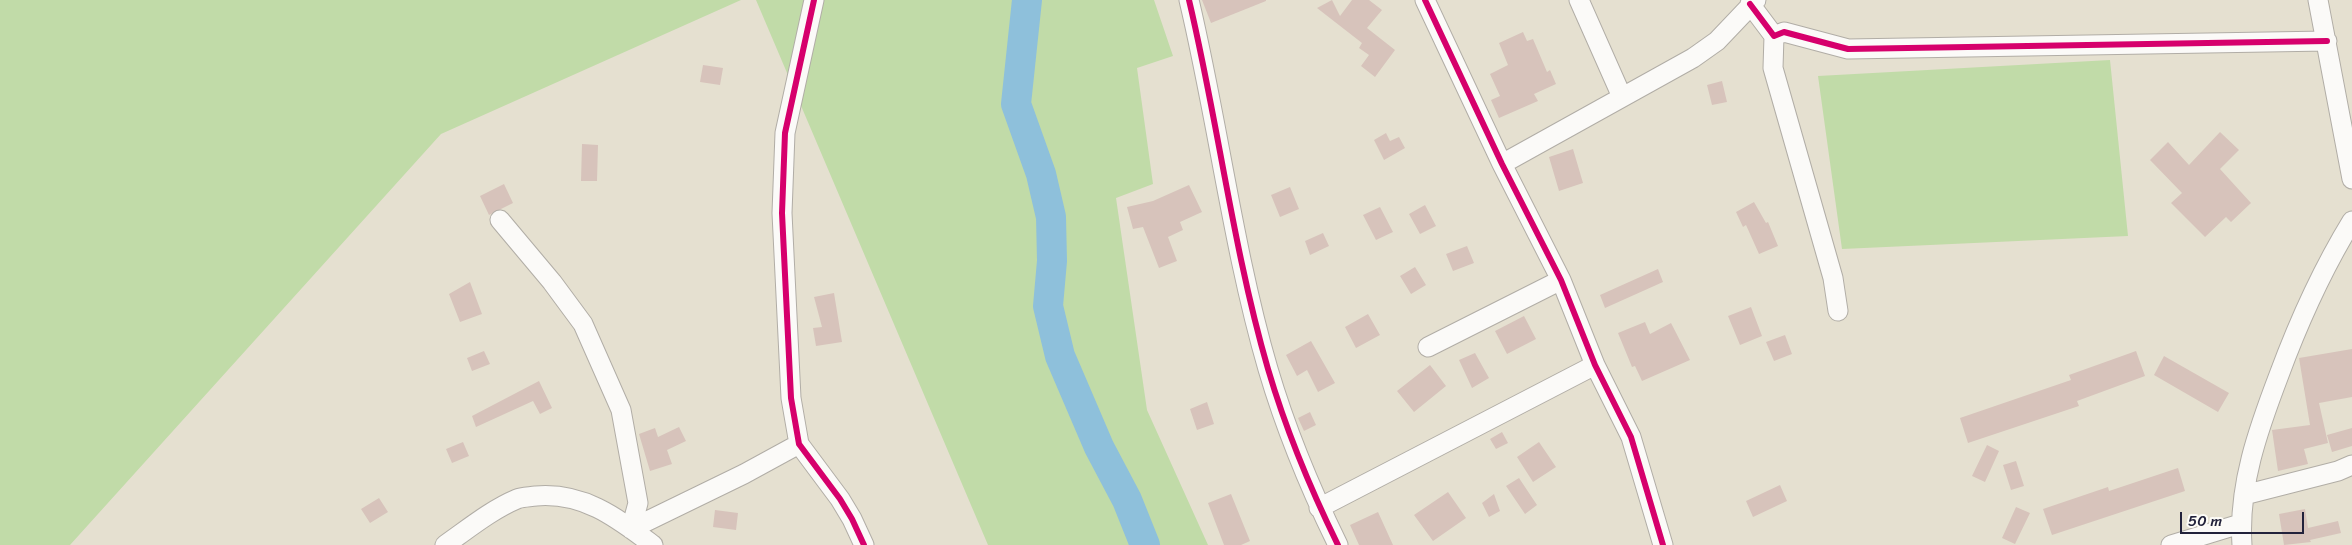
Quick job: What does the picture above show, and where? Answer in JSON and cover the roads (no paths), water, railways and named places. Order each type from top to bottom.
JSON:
[{"type":"street","points":[[814,0],[785,133],[784,150],[782,213],[791,398],[799,444],[840,499],[864,545]]},
{"type":"street","points":[[1188,0],[1252,308],[1268,369],[1290,436],[1319,508],[1338,545]]},
{"type":"street","points":[[1425,0],[1502,164],[1561,280],[1595,366],[1631,437],[1663,545]]},
{"type":"street","points":[[1579,0],[1622,97]]},
{"type":"street","points":[[2318,0],[2352,180]]},
{"type":"street","points":[[1502,164],[1693,58],[1717,41],[1753,2],[1774,36],[1773,68],[1833,278],[1838,310]]},
{"type":"street","points":[[1774,36],[1784,32],[1848,49],[2327,41]]},
{"type":"street","points":[[500,220],[552,282],[583,324],[621,410],[638,503],[631,528]]},
{"type":"street","points":[[2242,545],[2240,524],[2247,472],[2266,409],[2300,320],[2324,268],[2352,221]]},
{"type":"street","points":[[1428,347],[1561,280]]},
{"type":"street","points":[[1319,508],[1595,366]]},
{"type":"street","points":[[631,528],[744,474],[799,444]]},
{"type":"street","points":[[2244,495],[2338,471],[2352,465]]},
{"type":"street","points":[[446,545],[496,509],[519,498],[546,496],[572,498],[611,513],[653,545]]},
{"type":"street","points":[[2170,545],[2240,524]]},
{"type":"waterway","points":[[1027,0],[1016,104],[1041,174],[1051,217],[1052,261],[1048,306],[1060,356],[1099,447],[1127,500],[1145,545]]}]
